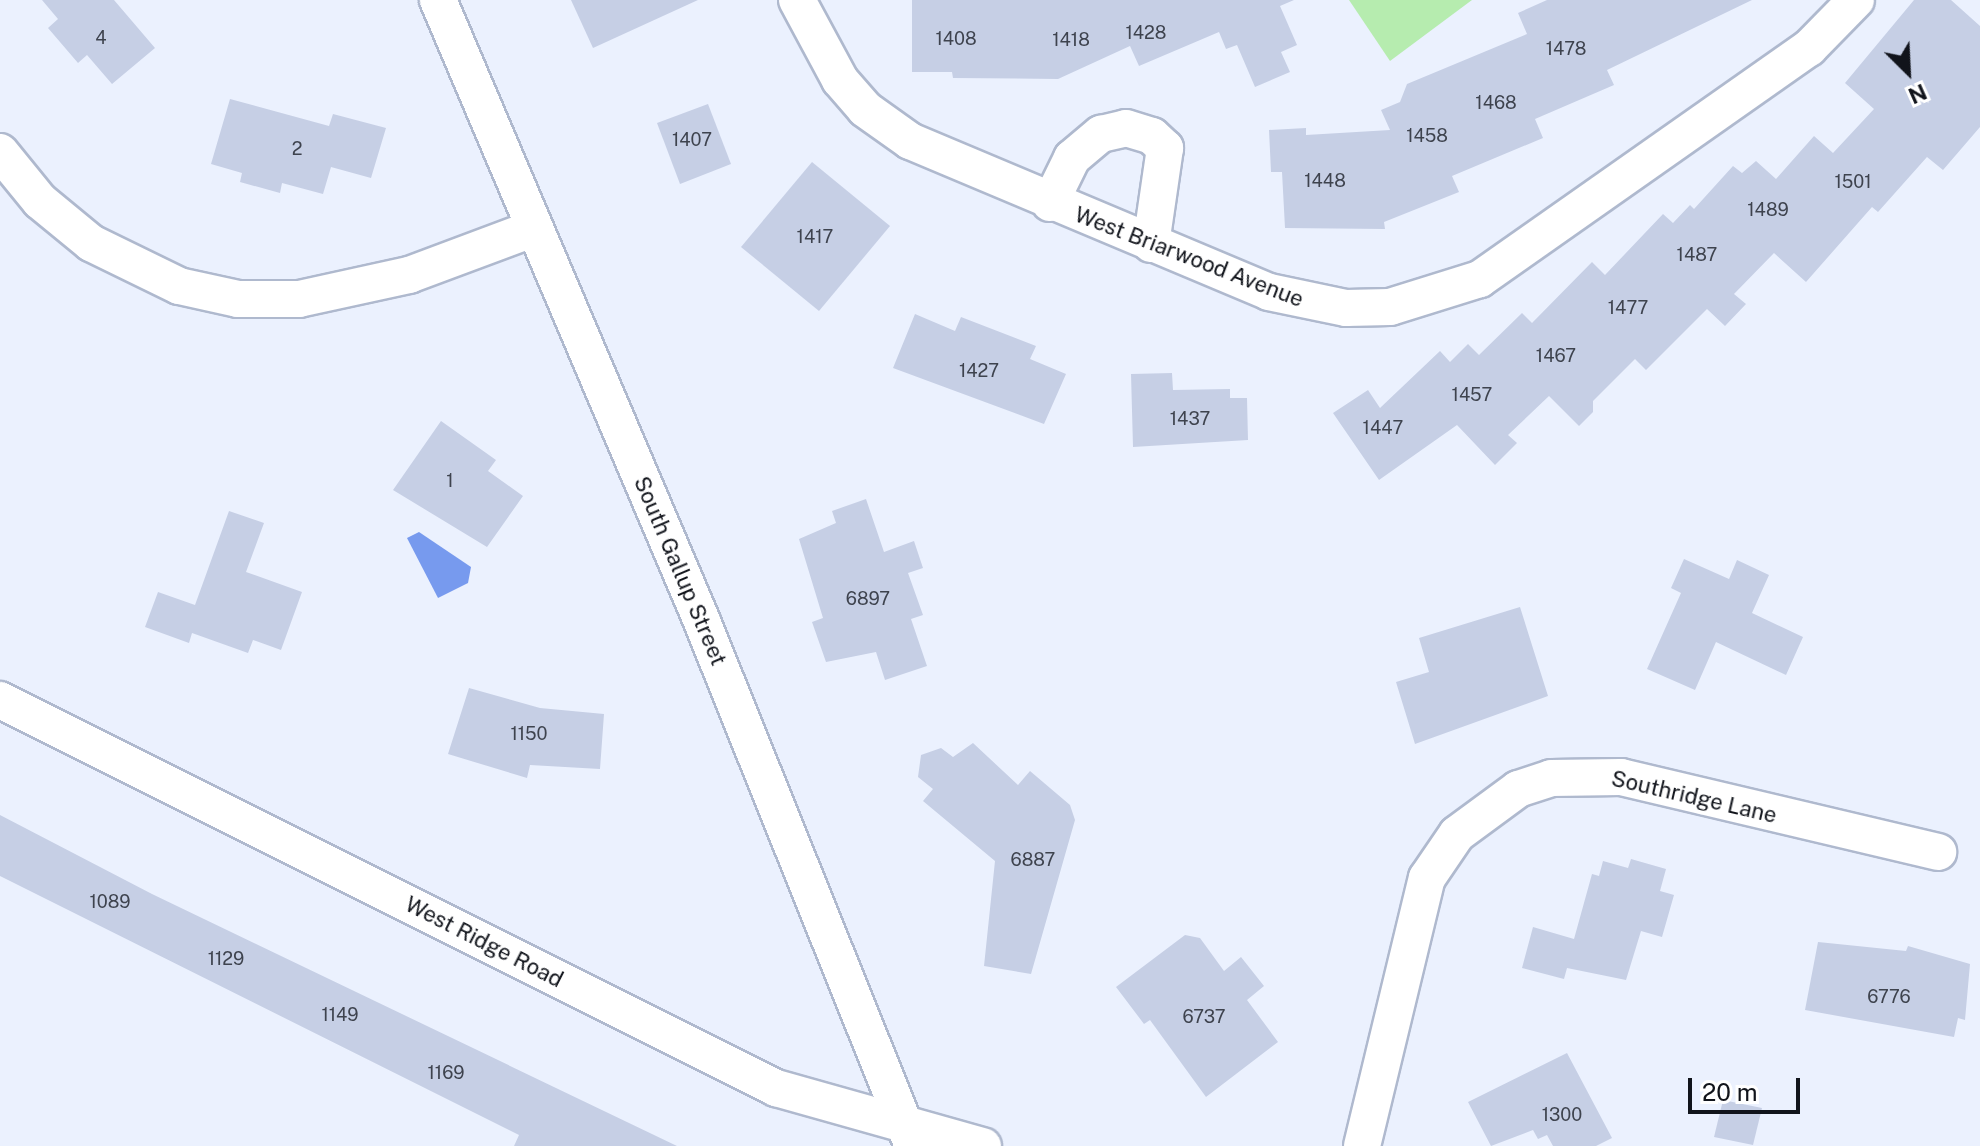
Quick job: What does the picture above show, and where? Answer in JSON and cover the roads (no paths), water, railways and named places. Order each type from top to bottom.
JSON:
[{"type":"street","name":"South Gallup Street","points":[[438,0],[909,1137]]},
{"type":"street","name":"West Briarwood Avenue","points":[[797,0],[820,51],[865,109],[936,156],[1151,244],[1315,305],[1390,307],[1434,297],[1480,279],[1809,48],[1856,0]]},
{"type":"street","points":[[1050,203],[1072,158],[1101,134],[1126,128],[1152,136],[1165,148],[1151,244]]},
{"type":"street","points":[[0,152],[40,201],[91,243],[179,286],[238,299],[299,299],[409,275],[535,228]]},
{"type":"street","name":"West Ridge Road","points":[[0,700],[776,1088],[909,1137],[983,1146]]},
{"type":"street","name":"Southridge Lane","points":[[1362,1146],[1427,878],[1457,834],[1518,789],[1560,777],[1621,777],[1938,852]]},
{"type":"water","points":[[419,532],[471,567],[468,583],[438,598],[407,538]]}]
